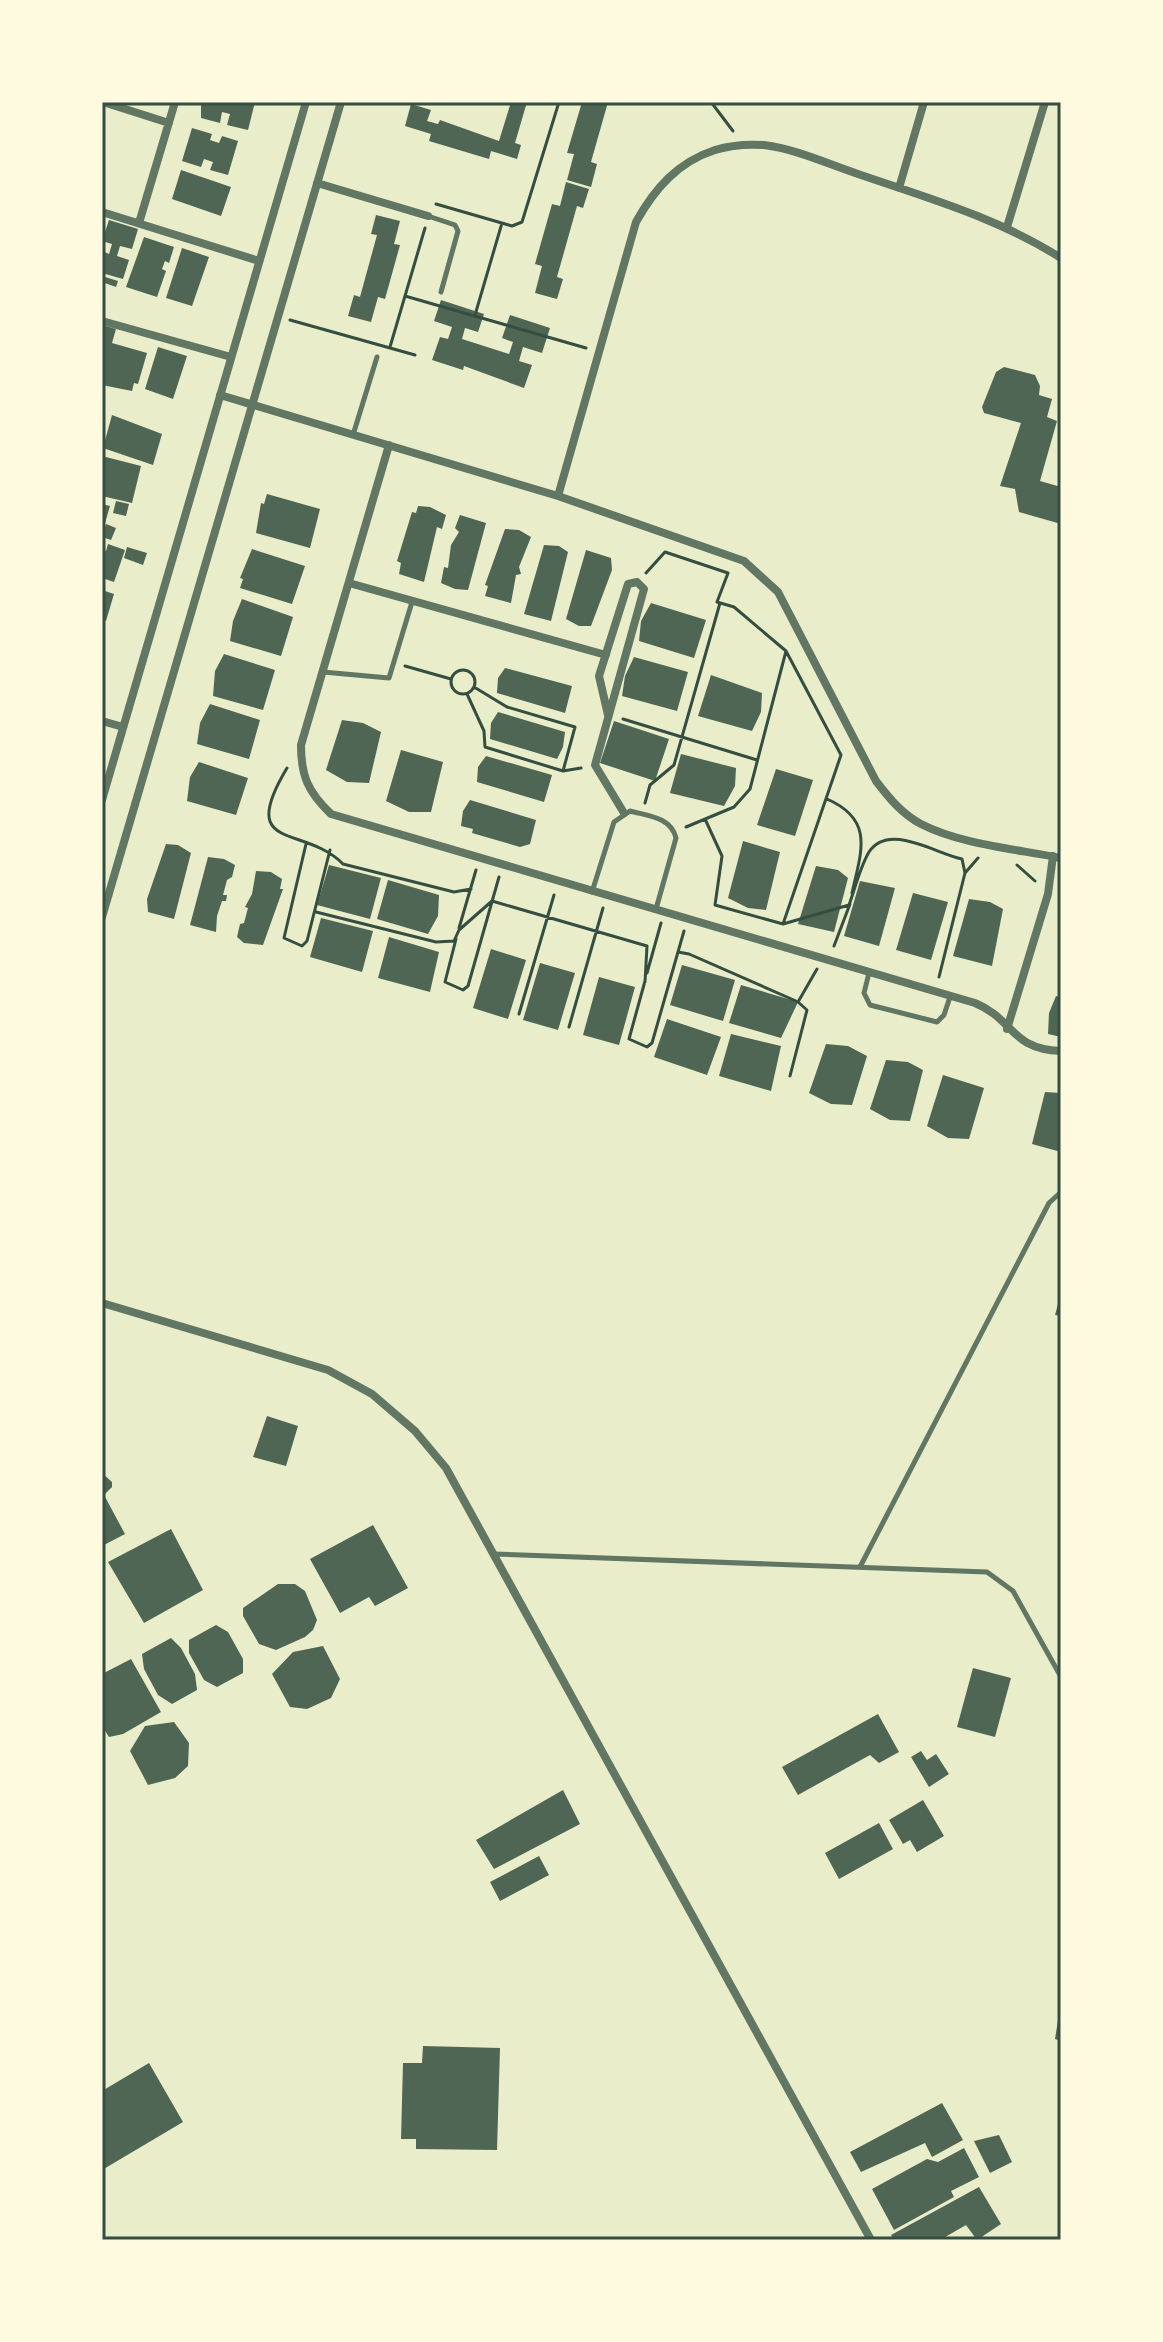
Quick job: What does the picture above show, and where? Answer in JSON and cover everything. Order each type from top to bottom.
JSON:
[{"type":"street","points":[[103,102],[169,123]]},
{"type":"street","points":[[139,223],[175,102]]},
{"type":"street","points":[[102,800],[306,102]]},
{"type":"street","points":[[102,917],[341,102]]},
{"type":"street","points":[[899,188],[924,102]]},
{"type":"street","points":[[1007,227],[1045,102]]},
{"type":"street","points":[[558,496],[636,222],[650,198],[668,177],[690,160],[716,150],[743,145],[788,150],[1007,227],[1061,258]]},
{"type":"street","points":[[317,183],[428,216]]},
{"type":"street","points":[[102,212],[259,261]]},
{"type":"street","points":[[102,321],[231,357]]},
{"type":"street","points":[[220,395],[558,496],[744,561],[778,592],[876,781],[896,806],[921,824],[951,835],[1057,857],[1007,1029]]},
{"type":"street","points":[[389,445],[301,745],[301,771],[312,796],[331,814],[988,1009],[1007,1029],[1037,1050],[1061,1051]]},
{"type":"street","points":[[608,715],[599,676],[628,584],[637,582],[644,589],[595,765],[624,813]]},
{"type":"street","points":[[349,583],[606,655]]},
{"type":"street","points":[[611,637],[629,641]]},
{"type":"street","points":[[102,721],[123,727]]},
{"type":"street","points":[[102,1303],[328,1370],[372,1394],[415,1431],[446,1468],[871,2240]]},
{"type":"lane","points":[[428,216],[455,225],[458,231],[441,292]]},
{"type":"lane","points":[[353,435],[377,357]]},
{"type":"lane","points":[[323,672],[389,678],[412,601]]},
{"type":"lane","points":[[592,892],[614,822],[630,811],[642,814],[666,822],[675,831],[660,911]]},
{"type":"lane","points":[[869,973],[864,993],[870,1005],[937,1022],[944,1015],[950,997]]},
{"type":"lane","points":[[861,1565],[1049,1203],[1061,1192]]},
{"type":"lane","points":[[493,1554],[971,1569],[1001,1579],[1013,1591],[1061,1677]]},
{"type":"path","points":[[426,201],[512,226],[522,222],[559,102]]},
{"type":"path","points":[[711,102],[743,145]]},
{"type":"path","points":[[390,348],[428,216]]},
{"type":"path","points":[[475,316],[502,223]]},
{"type":"path","points":[[405,296],[599,352]]},
{"type":"path","points":[[278,317],[415,355]]},
{"type":"path","points":[[637,582],[665,552],[728,573],[717,602],[720,603],[674,765],[650,785],[642,814]]},
{"type":"path","points":[[720,603],[734,607],[786,651],[841,755],[783,924]]},
{"type":"path","points":[[675,831],[734,807],[750,789],[786,651]]},
{"type":"path","points":[[393,662],[451,679]]},
{"type":"path","points":[[451,679],[460,670],[473,674],[474,687],[467,694]]},
{"type":"path","points":[[451,679],[455,692],[467,694]]},
{"type":"path","points":[[474,687],[507,707],[575,727],[563,771]]},
{"type":"path","points":[[467,694],[484,731],[485,747],[563,771],[595,765]]},
{"type":"path","points":[[608,715],[757,760]]},
{"type":"path","points":[[301,745],[269,799],[268,810],[277,829],[306,844],[330,850],[343,864],[454,892],[471,889]]},
{"type":"path","points":[[827,799],[844,806],[857,822],[863,843],[849,905]]},
{"type":"path","points":[[705,819],[722,856],[715,905],[783,924],[849,905]]},
{"type":"path","points":[[798,1002],[826,960],[870,851],[883,842],[899,838],[962,859],[965,873],[935,992]]},
{"type":"path","points":[[306,844],[285,941],[305,944],[316,912],[330,850]]},
{"type":"path","points":[[965,873],[980,857]]},
{"type":"path","points":[[479,859],[445,982],[463,990],[468,986],[502,866]]},
{"type":"path","points":[[1007,863],[1020,866],[1048,894]]},
{"type":"path","points":[[519,1014],[550,916],[557,881]]},
{"type":"path","points":[[569,1027],[607,896]]},
{"type":"path","points":[[316,912],[436,942],[454,941],[459,930],[492,901]]},
{"type":"path","points":[[492,901],[647,946],[645,982]]},
{"type":"path","points":[[660,911],[629,1039],[647,1047],[652,1043],[688,919]]},
{"type":"path","points":[[678,952],[798,1002],[807,1010],[790,1076]]},
{"type":"building","points":[[201,102],[255,102],[248,130],[227,125],[230,114],[222,112],[220,123],[201,118]]},
{"type":"building","points":[[511,102],[527,102],[515,143],[521,145],[517,159],[491,151],[489,159],[429,141],[431,134],[405,126],[411,104],[431,110],[427,121],[438,124],[440,120],[499,141]]},
{"type":"building","points":[[582,102],[608,102],[591,162],[597,164],[591,187],[567,180],[574,154],[567,153]]},
{"type":"building","points":[[192,128],[212,134],[210,140],[219,143],[222,136],[238,141],[228,175],[210,170],[213,162],[204,159],[201,167],[182,161]]},
{"type":"building","points":[[181,170],[231,187],[221,216],[172,199]]},
{"type":"building","points":[[566,182],[589,189],[583,208],[577,206],[557,277],[563,279],[557,299],[535,293],[542,266],[535,264],[552,204],[560,206]]},
{"type":"building","points":[[376,215],[400,221],[394,244],[400,245],[385,299],[378,297],[371,322],[348,316],[354,295],[360,297],[377,235],[371,234]]},
{"type":"building","points":[[109,220],[138,229],[132,249],[120,246],[117,256],[129,260],[123,279],[102,273],[102,251],[109,254],[112,244],[102,241]]},
{"type":"building","points":[[144,237],[174,247],[169,263],[165,261],[162,269],[166,271],[157,297],[126,287]]},
{"type":"building","points":[[182,248],[209,257],[192,306],[166,298]]},
{"type":"building","points":[[102,276],[118,281],[116,287],[102,282]]},
{"type":"building","points":[[441,300],[484,314],[478,332],[465,328],[462,339],[509,354],[513,342],[502,338],[510,315],[550,328],[542,353],[523,347],[519,361],[532,365],[524,388],[464,366],[463,370],[432,360],[440,337],[448,339],[452,327],[434,321]]},
{"type":"building","points":[[102,325],[116,329],[112,343],[147,353],[138,384],[134,383],[132,391],[102,385]]},
{"type":"building","points":[[158,347],[187,356],[173,399],[145,389]]},
{"type":"building","points":[[1004,367],[1035,375],[1040,386],[1039,395],[1052,399],[1047,417],[1057,421],[1040,481],[1061,487],[1061,524],[1019,512],[1015,489],[1000,486],[1021,423],[984,413],[982,407],[996,372]]},
{"type":"building","points":[[112,415],[162,434],[153,465],[103,448]]},
{"type":"building","points":[[102,456],[141,466],[132,503],[102,496]]},
{"type":"building","points":[[267,494],[320,509],[310,548],[256,533],[261,503],[264,504]]},
{"type":"building","points":[[116,501],[129,504],[126,516],[113,513]]},
{"type":"building","points":[[102,504],[110,506],[103,530],[102,530]]},
{"type":"building","points":[[418,506],[430,507],[446,515],[442,529],[437,527],[424,582],[399,574],[401,563],[397,561],[412,512],[416,513]]},
{"type":"building","points":[[460,515],[486,523],[468,590],[441,583],[444,567],[448,568],[451,545],[459,532],[455,528]]},
{"type":"building","points":[[106,524],[116,528],[111,540],[102,537]]},
{"type":"building","points":[[505,529],[519,530],[531,537],[519,567],[521,574],[516,575],[511,603],[485,596],[488,586],[485,585]]},
{"type":"building","points":[[108,544],[125,550],[114,582],[102,578],[102,550],[106,551]]},
{"type":"building","points":[[544,545],[559,546],[568,552],[551,621],[524,614]]},
{"type":"building","points":[[127,547],[147,553],[143,565],[124,558]]},
{"type":"building","points":[[252,549],[305,566],[292,604],[240,588],[243,579],[240,578]]},
{"type":"building","points":[[586,550],[611,558],[612,570],[591,626],[579,626],[566,619]]},
{"type":"building","points":[[102,590],[114,594],[106,621],[102,620]]},
{"type":"building","points":[[242,599],[293,617],[281,656],[230,641],[233,621]]},
{"type":"building","points":[[651,603],[706,620],[694,658],[639,641],[641,621]]},
{"type":"building","points":[[224,654],[275,670],[263,710],[213,696],[215,671]]},
{"type":"building","points":[[634,657],[688,672],[677,711],[622,696],[625,676]]},
{"type":"building","points":[[505,668],[572,686],[565,713],[497,693],[498,678]]},
{"type":"building","points":[[711,675],[762,693],[761,712],[752,731],[698,716]]},
{"type":"building","points":[[210,704],[260,720],[249,759],[197,744],[200,723]]},
{"type":"building","points":[[498,712],[565,732],[557,759],[490,739],[491,723]]},
{"type":"building","points":[[342,720],[363,723],[381,732],[369,783],[347,782],[326,770]]},
{"type":"building","points":[[614,721],[669,739],[655,781],[600,763]]},
{"type":"building","points":[[401,750],[443,762],[431,812],[409,812],[386,801]]},
{"type":"building","points":[[681,754],[736,768],[735,786],[724,806],[670,793]]},
{"type":"building","points":[[486,756],[552,775],[544,802],[477,782],[478,767]]},
{"type":"building","points":[[199,762],[248,778],[236,815],[187,801],[190,777]]},
{"type":"building","points":[[776,769],[813,780],[795,836],[757,825]]},
{"type":"building","points":[[470,800],[536,820],[530,844],[520,847],[472,833],[473,829],[461,826],[463,811]]},
{"type":"building","points":[[743,841],[780,852],[766,910],[748,908],[728,898]]},
{"type":"building","points":[[166,844],[178,845],[191,853],[174,919],[148,912],[147,899]]},
{"type":"building","points":[[208,857],[224,859],[235,865],[232,877],[227,880],[223,895],[227,895],[226,901],[222,901],[217,916],[216,932],[190,925]]},
{"type":"building","points":[[329,865],[381,878],[370,919],[317,905]]},
{"type":"building","points":[[816,866],[838,870],[848,878],[834,932],[798,924]]},
{"type":"building","points":[[256,871],[271,872],[282,879],[280,889],[283,889],[263,945],[244,943],[237,937],[240,924],[244,923],[248,908],[245,907],[252,894]]},
{"type":"building","points":[[388,880],[439,895],[438,916],[428,934],[377,919]]},
{"type":"building","points":[[860,881],[895,888],[879,946],[844,936]]},
{"type":"building","points":[[913,893],[948,902],[931,960],[896,950]]},
{"type":"building","points":[[969,899],[990,902],[1003,909],[992,966],[953,956]]},
{"type":"building","points":[[321,918],[373,931],[362,972],[310,957]]},
{"type":"building","points":[[389,937],[439,952],[430,992],[378,978]]},
{"type":"building","points":[[491,949],[526,960],[508,1019],[473,1008]]},
{"type":"building","points":[[540,963],[575,973],[558,1030],[523,1020]]},
{"type":"building","points":[[682,965],[735,980],[723,1021],[670,1005]]},
{"type":"building","points":[[599,977],[635,987],[619,1045],[583,1035]]},
{"type":"building","points":[[741,985],[798,1002],[781,1038],[729,1023]]},
{"type":"building","points":[[1056,996],[1061,997],[1061,1037],[1048,1034],[1049,1013]]},
{"type":"building","points":[[667,1019],[721,1037],[707,1075],[654,1057]]},
{"type":"building","points":[[731,1034],[781,1046],[771,1091],[719,1076]]},
{"type":"building","points":[[826,1044],[848,1046],[867,1056],[852,1105],[831,1104],[809,1093]]},
{"type":"building","points":[[886,1060],[908,1062],[923,1070],[910,1121],[890,1120],[870,1109]]},
{"type":"building","points":[[943,1075],[984,1088],[969,1139],[948,1138],[927,1126]]},
{"type":"building","points":[[1045,1092],[1061,1093],[1061,1152],[1032,1144]]},
{"type":"building","points":[[1061,1293],[1061,1316],[1055,1315]]},
{"type":"building","points":[[267,1416],[298,1426],[286,1466],[253,1457]]},
{"type":"building","points":[[102,1473],[112,1482],[112,1487],[104,1495],[125,1534],[102,1546]]},
{"type":"building","points":[[373,1525],[408,1588],[375,1606],[369,1597],[340,1613],[310,1559]]},
{"type":"building","points":[[171,1529],[203,1590],[144,1623],[108,1562]]},
{"type":"building","points":[[278,1584],[295,1584],[305,1591],[317,1620],[313,1630],[305,1637],[276,1650],[259,1644],[243,1616],[243,1608]]},
{"type":"building","points":[[216,1625],[228,1632],[243,1659],[243,1673],[217,1687],[204,1680],[189,1653],[189,1640]]},
{"type":"building","points":[[171,1638],[181,1648],[195,1674],[197,1690],[172,1704],[158,1695],[144,1669],[142,1654]]},
{"type":"building","points":[[323,1646],[340,1679],[331,1698],[307,1709],[290,1707],[272,1674],[293,1652]]},
{"type":"building","points":[[131,1659],[161,1712],[123,1734],[109,1737],[102,1726],[102,1674]]},
{"type":"building","points":[[973,1668],[1011,1678],[995,1737],[957,1727]]},
{"type":"building","points":[[878,1714],[899,1752],[879,1763],[870,1755],[798,1795],[782,1767]]},
{"type":"building","points":[[174,1722],[189,1743],[188,1766],[175,1778],[148,1785],[130,1751],[145,1726]]},
{"type":"building","points":[[921,1751],[927,1760],[936,1754],[949,1774],[929,1787],[911,1757]]},
{"type":"building","points":[[563,1790],[580,1824],[494,1869],[476,1840]]},
{"type":"building","points":[[923,1800],[944,1836],[917,1852],[910,1840],[903,1844],[889,1820]]},
{"type":"building","points":[[879,1823],[893,1849],[839,1879],[825,1853]]},
{"type":"building","points":[[539,1856],[549,1875],[500,1901],[490,1882]]},
{"type":"building","points":[[1061,2014],[1061,2041],[1055,2039]]},
{"type":"building","points":[[423,2046],[500,2048],[497,2150],[416,2149],[416,2139],[401,2139],[403,2063],[422,2063]]},
{"type":"building","points":[[149,2063],[183,2122],[102,2170],[102,2091]]},
{"type":"building","points":[[942,2103],[963,2140],[932,2157],[925,2143],[861,2172],[850,2152]]},
{"type":"building","points":[[999,2135],[1012,2162],[990,2173],[974,2141]]},
{"type":"building","points":[[964,2148],[979,2177],[951,2191],[954,2197],[894,2230],[872,2189],[927,2159],[938,2162]]},
{"type":"building","points":[[979,2187],[1001,2224],[977,2240],[966,2225],[940,2240],[894,2240],[891,2235]]}]
